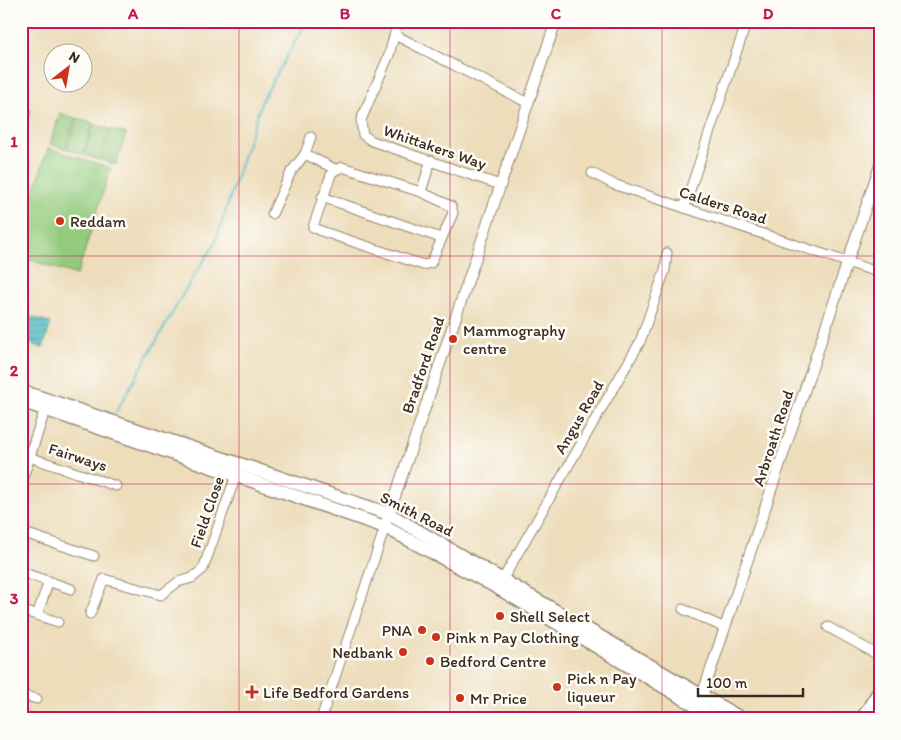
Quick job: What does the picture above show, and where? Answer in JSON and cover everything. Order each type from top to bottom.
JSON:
[{"type":"main road","name":"Smith Road","points":[[21,391],[46,404],[238,470],[385,527],[501,583]]},
{"type":"main road","name":"Smith Road","points":[[21,401],[46,404]]},
{"type":"main road","name":"Smith Road","points":[[238,470],[389,514],[700,701],[742,719]]},
{"type":"main road","points":[[862,719],[880,690]]},
{"type":"main road","name":"Smith Road","points":[[700,701],[718,719]]},
{"type":"street","name":"Whittakers Way","points":[[398,21],[396,35],[361,120],[360,131],[365,138],[372,141],[500,185]]},
{"type":"street","name":"Bradford Road","points":[[321,719],[556,21]]},
{"type":"street","points":[[684,208],[748,21]]},
{"type":"street","points":[[396,35],[528,103]]},
{"type":"street","points":[[272,214],[291,172],[305,154],[311,137]]},
{"type":"street","points":[[305,154],[335,169],[342,167],[421,192],[449,204],[453,209],[431,263],[426,265],[321,232],[313,224],[322,197],[335,169]]},
{"type":"street","points":[[421,192],[431,160]]},
{"type":"street","name":"Arbroath Road","points":[[691,719],[700,701],[725,628],[880,165]]},
{"type":"street","name":"Calders Road","points":[[592,173],[614,184],[880,273]]},
{"type":"street","points":[[322,197],[442,238]]},
{"type":"street","name":"Angus Road","points":[[501,583],[640,342],[665,270],[667,253]]},
{"type":"street","points":[[21,482],[46,404]]},
{"type":"street","name":"Fairways","points":[[29,457],[116,486]]},
{"type":"street","name":"Field Close","points":[[90,614],[104,579],[161,595],[178,582],[192,578],[204,569],[238,470]]},
{"type":"street","points":[[21,532],[94,556]]},
{"type":"street","points":[[21,572],[71,589]]},
{"type":"street","points":[[37,615],[49,581]]},
{"type":"street","points":[[683,609],[725,628]]},
{"type":"street","points":[[21,610],[58,622]]},
{"type":"street","points":[[828,627],[880,656]]},
{"type":"street","points":[[21,695],[37,699]]},
{"type":"street","points":[[21,715],[35,719]]},
{"type":"green space","points":[[21,107],[31,110],[21,138]]},
{"type":"green space","points":[[60,113],[75,118],[65,149],[50,144]]},
{"type":"green space","points":[[77,118],[93,123],[83,154],[67,149]]},
{"type":"green space","points":[[94,124],[109,129],[99,160],[84,155]]},
{"type":"green space","points":[[111,129],[126,134],[116,165],[101,160]]},
{"type":"green space","points":[[48,148],[111,168],[77,275],[21,257],[21,232]]},
{"type":"water","points":[[25,315],[51,323],[43,348],[21,341],[21,328]]},
{"type":"waterway","points":[[116,412],[186,289],[215,243],[262,100],[307,21]]},
{"type":"place","name":"Reddam","points":[[60,221]]},
{"type":"place","name":"Mammography centre","points":[[453,339]]},
{"type":"place","name":"Shell Select","points":[[500,616]]},
{"type":"place","name":"PNA","points":[[422,630]]},
{"type":"place","name":"Pink n Pay Clothing","points":[[436,637]]},
{"type":"place","name":"Nedbank","points":[[403,652]]},
{"type":"place","name":"Bedford Centre","points":[[430,661]]},
{"type":"place","name":"Pick n Pay liqueur","points":[[557,687]]},
{"type":"place","name":"Life Bedford Gardens","points":[[252,692]]},
{"type":"place","name":"Mr Price","points":[[460,698]]}]
